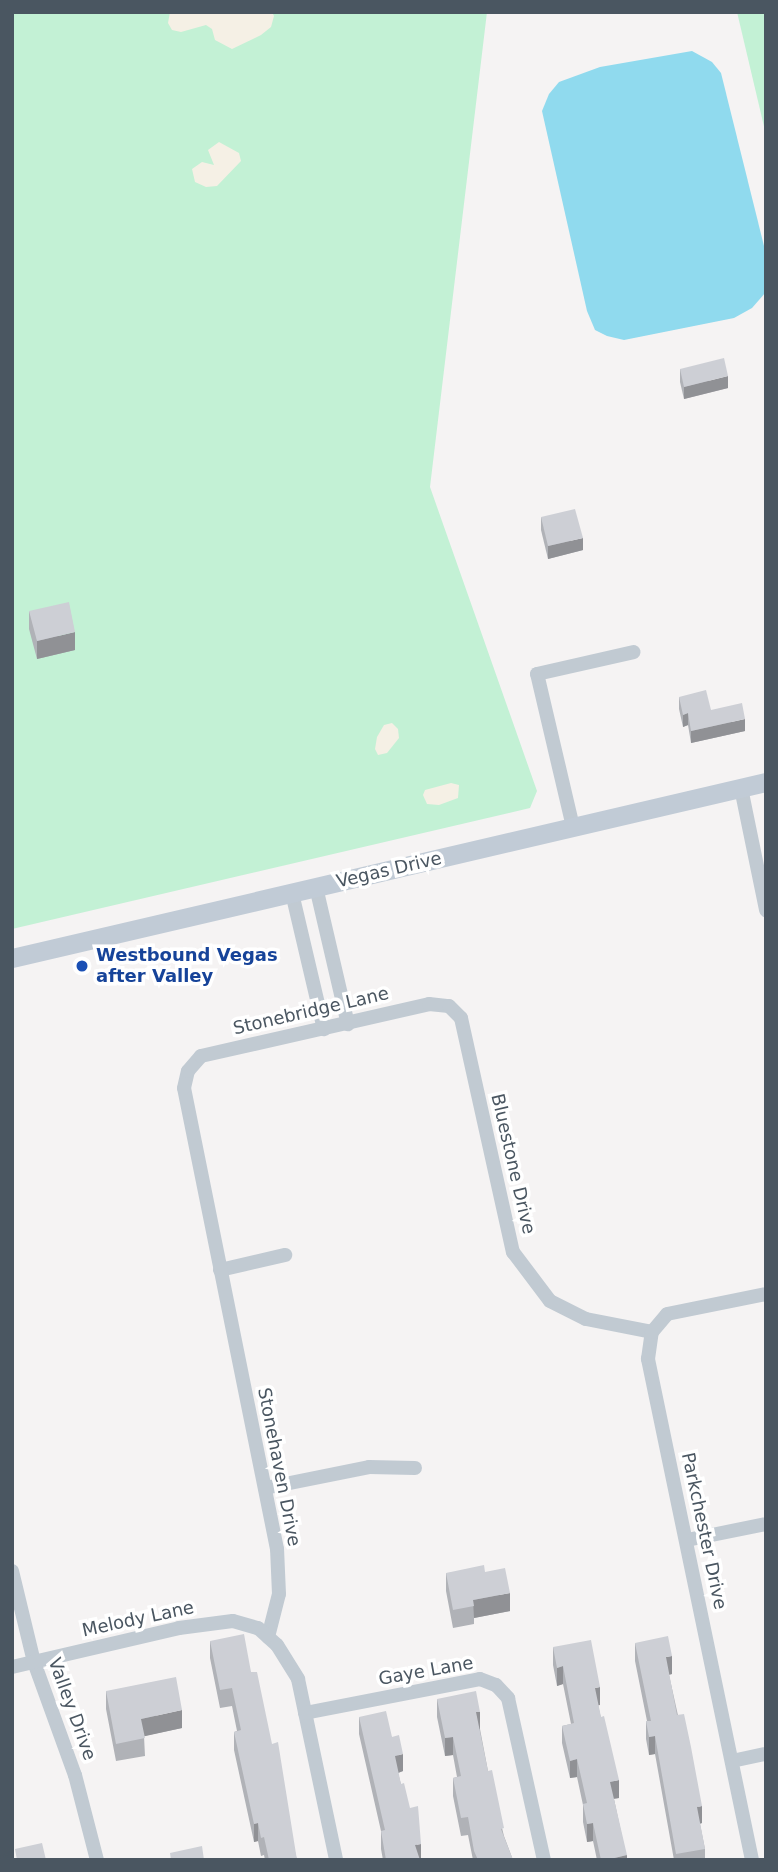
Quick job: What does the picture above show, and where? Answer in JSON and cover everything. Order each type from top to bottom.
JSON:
[{"type":"main road","name":"Vegas Drive","points":[[12,958],[766,782]]},
{"type":"street","points":[[573,827],[537,674],[634,652]]},
{"type":"street","points":[[741,788],[766,910]]},
{"type":"street","points":[[316,887],[348,1024]]},
{"type":"street","points":[[292,893],[324,1029]]},
{"type":"street","name":"Stonebridge Lane","points":[[188,1071],[201,1056],[429,1004],[449,1006]]},
{"type":"street","name":"Bluestone Drive","points":[[449,1006],[461,1018],[513,1252],[550,1301],[586,1320],[652,1332]]},
{"type":"street","name":"Stonehaven Drive","points":[[188,1071],[184,1088],[277,1549],[279,1594],[268,1637]]},
{"type":"street","points":[[220,1270],[285,1255]]},
{"type":"street","points":[[652,1332],[667,1314],[766,1294]]},
{"type":"street","name":"Parkchester Drive","points":[[652,1332],[648,1359],[752,1860]]},
{"type":"street","points":[[265,1488],[369,1467],[415,1468]]},
{"type":"street","points":[[687,1540],[766,1524]]},
{"type":"street","name":"Valley Drive","points":[[12,1572],[34,1662],[75,1775],[97,1860]]},
{"type":"street","name":"Melody Lane","points":[[12,1667],[179,1628],[233,1621],[258,1628],[268,1637]]},
{"type":"street","points":[[268,1637],[277,1645],[298,1679],[337,1860]]},
{"type":"street","name":"Gaye Lane","points":[[305,1713],[480,1679],[496,1685],[508,1698],[544,1860]]},
{"type":"street","points":[[732,1761],[766,1754]]},
{"type":"green space","points":[[12,12],[487,12],[430,487],[537,791],[530,808],[12,929]]},
{"type":"green space","points":[[737,12],[766,12],[766,135]]},
{"type":"sand","points":[[170,12],[272,12],[274,16],[271,27],[261,35],[232,49],[215,40],[212,29],[206,25],[181,32],[172,30],[168,23]]},
{"type":"sand","points":[[219,142],[239,153],[241,161],[217,186],[206,187],[195,182],[192,169],[202,162],[214,165],[208,150]]},
{"type":"sand","points":[[392,723],[398,729],[399,738],[387,753],[378,755],[375,749],[377,737],[384,725]]},
{"type":"sand","points":[[451,783],[459,785],[458,798],[439,805],[427,804],[423,795],[425,790]]},
{"type":"water","points":[[692,51],[712,62],[721,73],[766,254],[766,292],[752,308],[734,318],[624,340],[607,336],[595,330],[587,311],[542,111],[549,94],[559,82],[600,67]]},
{"type":"building","points":[[724,358],[728,376],[684,387],[680,369]]},
{"type":"building","points":[[575,509],[583,538],[548,546],[541,517]]},
{"type":"building","points":[[69,602],[75,632],[37,641],[29,611]]},
{"type":"building","points":[[706,690],[711,710],[742,703],[745,719],[691,731],[688,713],[683,715],[679,697]]},
{"type":"building","points":[[484,1565],[485,1572],[505,1568],[510,1593],[473,1600],[474,1606],[453,1610],[446,1573]]},
{"type":"building","points":[[244,1634],[251,1672],[257,1672],[272,1744],[278,1742],[297,1860],[269,1860],[264,1837],[261,1838],[258,1823],[254,1824],[234,1732],[241,1730],[232,1688],[220,1690],[210,1641]]},
{"type":"building","points":[[668,1636],[672,1656],[666,1657],[677,1715],[684,1714],[691,1747],[702,1806],[697,1807],[705,1849],[676,1854],[655,1736],[649,1737],[646,1721],[651,1721],[635,1643]]},
{"type":"building","points":[[591,1640],[600,1687],[595,1688],[619,1780],[610,1782],[627,1855],[606,1860],[601,1860],[593,1823],[587,1824],[583,1804],[587,1803],[577,1759],[570,1761],[562,1726],[574,1723],[563,1666],[557,1668],[553,1647]]},
{"type":"building","points":[[176,1677],[182,1710],[141,1719],[145,1738],[116,1744],[106,1691]]},
{"type":"building","points":[[476,1691],[480,1712],[476,1712],[488,1771],[492,1770],[504,1828],[501,1829],[513,1860],[478,1860],[468,1817],[461,1818],[453,1778],[461,1776],[453,1737],[445,1738],[437,1699]]},
{"type":"building","points":[[386,1711],[392,1737],[399,1735],[403,1754],[395,1756],[401,1784],[404,1783],[410,1808],[418,1806],[421,1844],[415,1845],[420,1860],[386,1860],[381,1831],[385,1830],[359,1717]]},
{"type":"building","points":[[42,1843],[46,1860],[17,1860],[15,1849]]},
{"type":"building","points":[[202,1846],[204,1860],[171,1860],[170,1853]]},
{"type":"place","name":"Westbound Vegas after Valley","points":[[82,966]]}]
